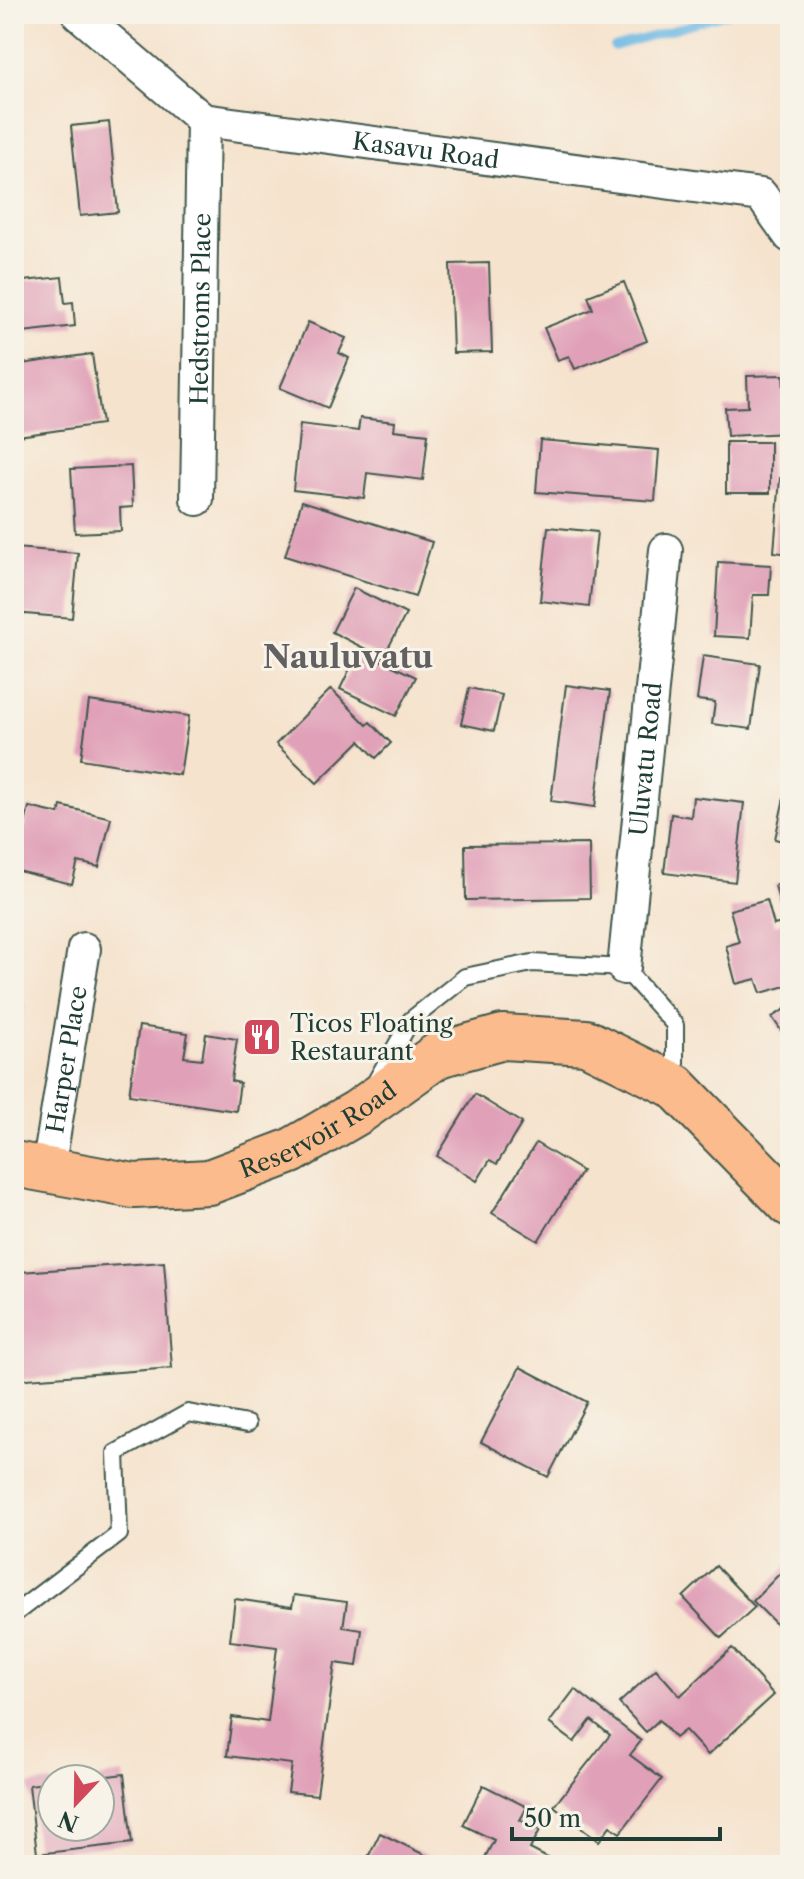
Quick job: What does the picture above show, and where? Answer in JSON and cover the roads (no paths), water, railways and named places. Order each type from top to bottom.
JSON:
[{"type":"highway","name":"Reservoir Road","points":[[31,1167],[134,1186],[209,1182],[291,1151],[358,1112],[438,1055],[503,1037],[586,1042],[675,1086],[790,1204]]},
{"type":"street","points":[[79,14],[203,120]]},
{"type":"street","name":"Kasavu Road","points":[[203,120],[761,195],[790,236]]},
{"type":"street","name":"Hedstroms Place","points":[[197,499],[203,120]]},
{"type":"street","name":"Uluvatu Road","points":[[624,968],[666,550]]},
{"type":"street","name":"Harper Place","points":[[31,1167],[84,949]]},
{"type":"lane","points":[[358,1112],[411,1020],[465,977],[532,963],[624,968],[675,1025],[675,1086]]},
{"type":"lane","points":[[14,1614],[119,1534],[116,1453],[188,1413],[247,1424]]},
{"type":"waterway","points":[[614,47],[726,14]]},
{"type":"place","name":"Ticos Floating Restaurant","points":[[262,1037]]},
{"type":"district","name":"Nauluvatu","points":[[348,656]]}]
